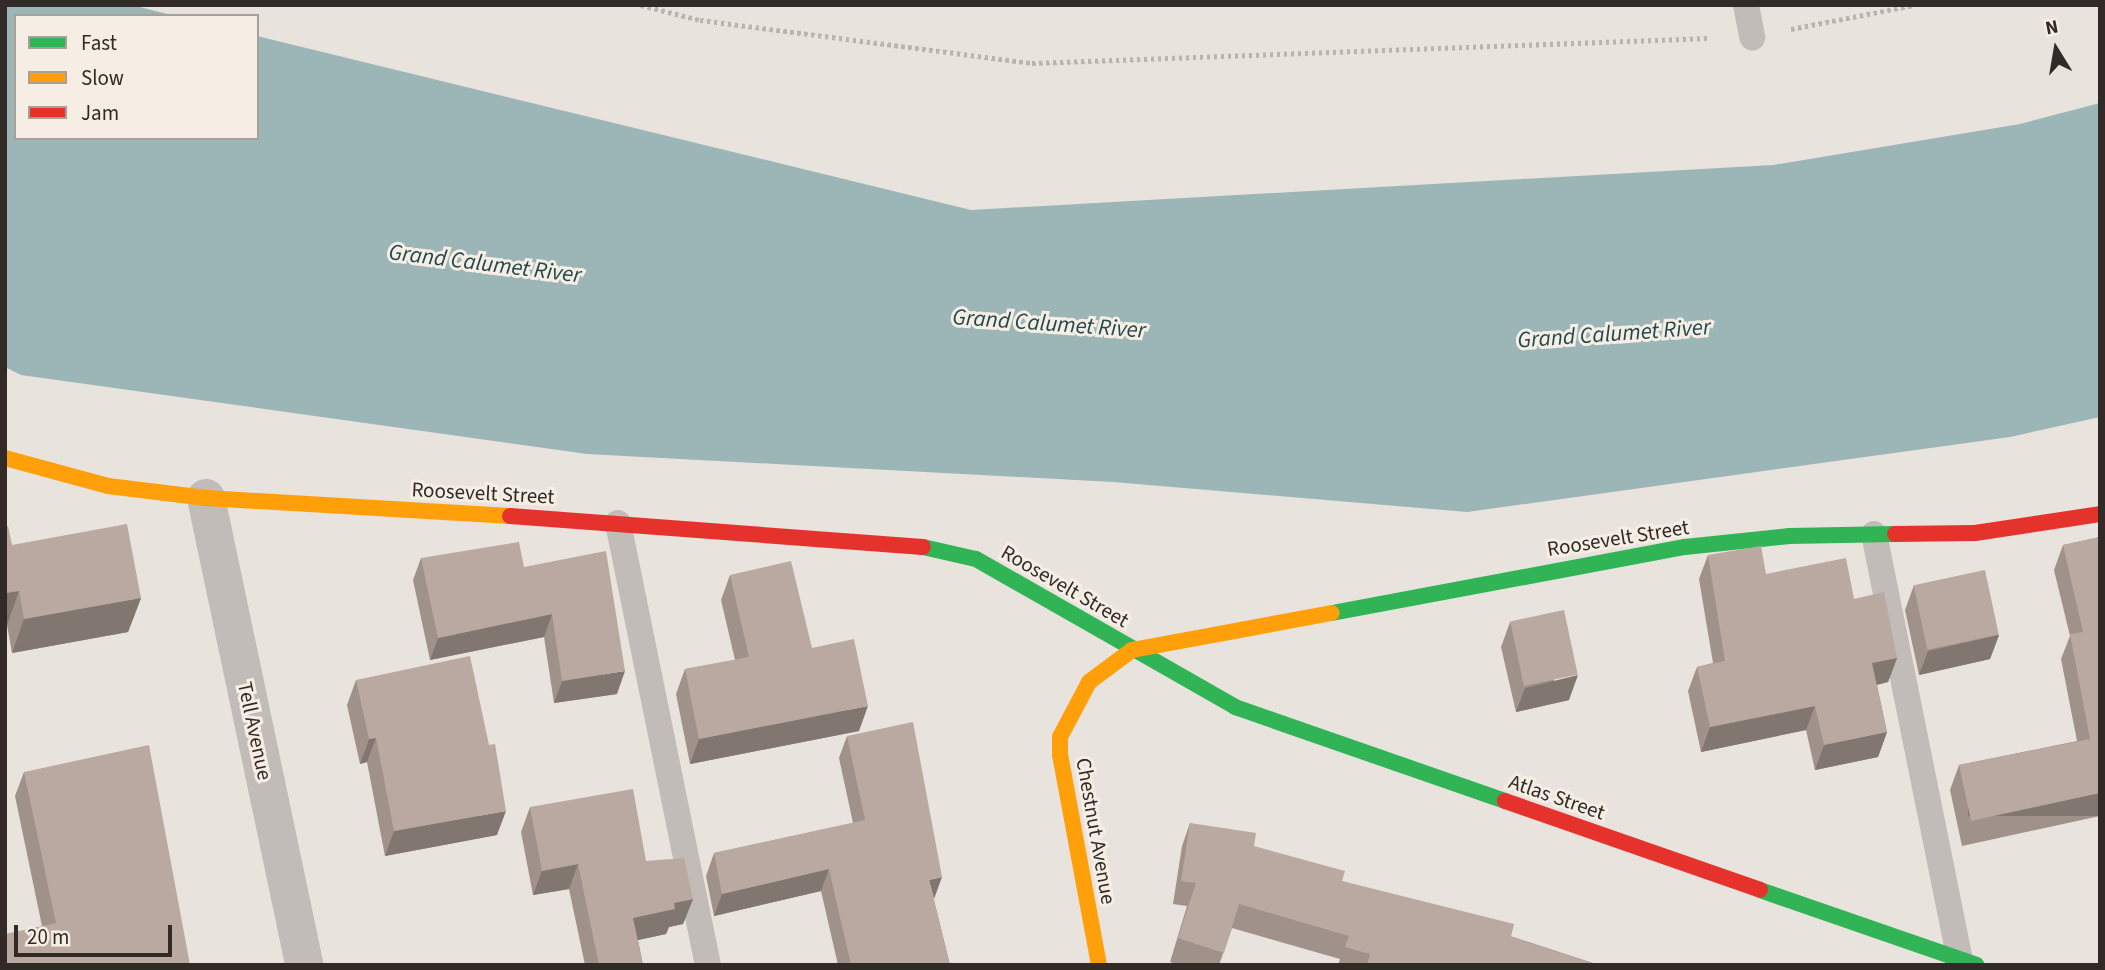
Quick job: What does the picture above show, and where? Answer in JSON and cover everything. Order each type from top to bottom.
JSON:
[{"type":"street","name":"Roosevelt Street","points":[[5,458],[108,486],[206,498],[618,523],[931,548],[1007,573],[1132,650],[1685,547],[1789,536],[1975,533],[2100,514]]},
{"type":"street","name":"Tell Avenue","points":[[206,498],[303,965]]},
{"type":"street","name":"Atlas Street","points":[[1132,650],[1235,707],[1968,962]]},
{"type":"street","name":"Chestnut Avenue","points":[[1099,965],[1060,755],[1060,737],[1088,682],[1132,650]]},
{"type":"lane","points":[[1745,5],[1752,37]]},
{"type":"lane","points":[[618,523],[708,965]]},
{"type":"lane","points":[[1874,534],[1968,962]]},
{"type":"path","points":[[641,5],[700,20],[1032,62],[1752,37],[1914,5]]},
{"type":"water","name":"Grand Calumet River","points":[[5,5],[132,5],[167,14],[14,14],[14,140],[259,140],[259,36],[971,210],[1773,165],[2020,124],[2100,103],[2100,417],[2010,437],[1467,512],[1113,482],[587,454],[21,375],[5,367]]},
{"type":"building","points":[[127,524],[141,598],[24,619],[19,591],[5,593],[5,527],[8,526],[12,545]]},
{"type":"building","points":[[2100,537],[2100,793],[1971,821],[1959,765],[2090,739],[2070,634],[2083,632],[2063,545]]},
{"type":"building","points":[[519,542],[524,567],[606,551],[625,671],[562,681],[552,614],[438,638],[421,558]]},
{"type":"building","points":[[1761,546],[1766,574],[1846,558],[1854,599],[1884,592],[1897,658],[1872,663],[1887,732],[1824,745],[1815,706],[1710,727],[1697,667],[1725,661],[1708,555]]},
{"type":"building","points":[[791,561],[812,648],[854,639],[868,706],[699,739],[685,669],[749,657],[730,575]]},
{"type":"building","points":[[1985,570],[1999,635],[1927,650],[1914,585]]},
{"type":"building","points":[[1564,610],[1578,675],[1524,686],[1510,621]]},
{"type":"building","points":[[470,656],[489,745],[495,744],[506,811],[394,831],[376,738],[369,739],[356,680]]},
{"type":"building","points":[[913,722],[942,877],[929,880],[950,965],[851,965],[829,869],[722,894],[714,853],[865,820],[847,736]]},
{"type":"building","points":[[149,745],[190,965],[5,965],[5,934],[56,923],[24,772]]},
{"type":"building","points":[[633,789],[646,861],[684,858],[693,899],[674,903],[675,909],[633,918],[643,965],[599,965],[578,864],[542,871],[530,807]]},
{"type":"building","points":[[1190,823],[1256,833],[1254,846],[1345,871],[1342,881],[1514,924],[1511,937],[1599,965],[1367,965],[1370,954],[1345,947],[1349,936],[1239,904],[1224,953],[1178,938],[1196,883],[1181,881]]},
{"type":"traffic: fast","points":[[1332,613],[1685,547],[1789,536],[1895,534]]},
{"type":"traffic: fast","points":[[923,547],[976,559],[1235,707],[1505,801]]},
{"type":"traffic: fast","points":[[1760,890],[1976,965]]},
{"type":"traffic: slow","points":[[5,458],[108,486],[206,498],[510,516]]},
{"type":"traffic: slow","points":[[1099,965],[1060,755],[1060,737],[1089,682],[1132,650],[1332,613]]},
{"type":"traffic: jam","points":[[1895,534],[1975,533],[2100,514]]},
{"type":"traffic: jam","points":[[510,516],[923,547]]},
{"type":"traffic: jam","points":[[1505,801],[1760,890]]}]
